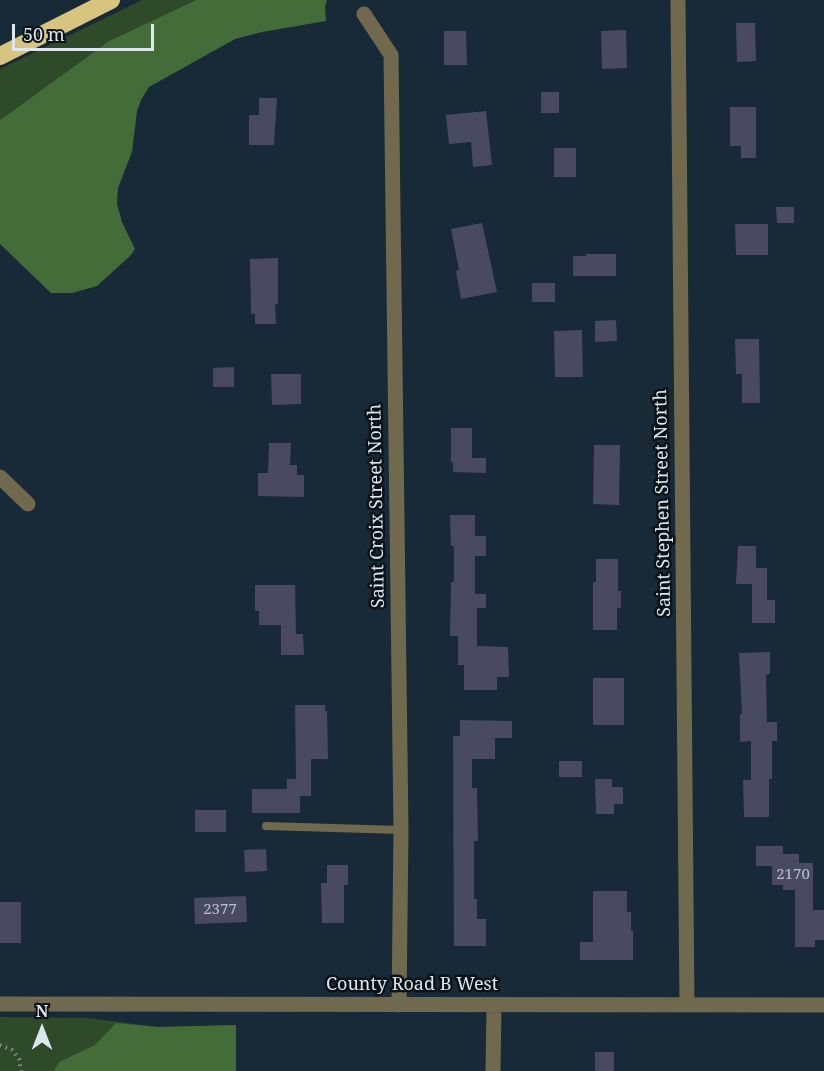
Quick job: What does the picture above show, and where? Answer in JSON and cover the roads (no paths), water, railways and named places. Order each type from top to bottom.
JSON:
[{"type":"highway","points":[[0,56],[111,0]]},
{"type":"street","name":"Saint Stephen Street North","points":[[678,0],[687,1005]]},
{"type":"street","name":"Saint Croix Street North","points":[[364,14],[391,55],[400,830],[399,1005]]},
{"type":"street","points":[[0,477],[28,504]]},
{"type":"street","name":"County Road B West","points":[[0,1004],[824,1005]]},
{"type":"street","points":[[493,1071],[494,1005]]},
{"type":"lane","points":[[266,826],[400,830]]}]
